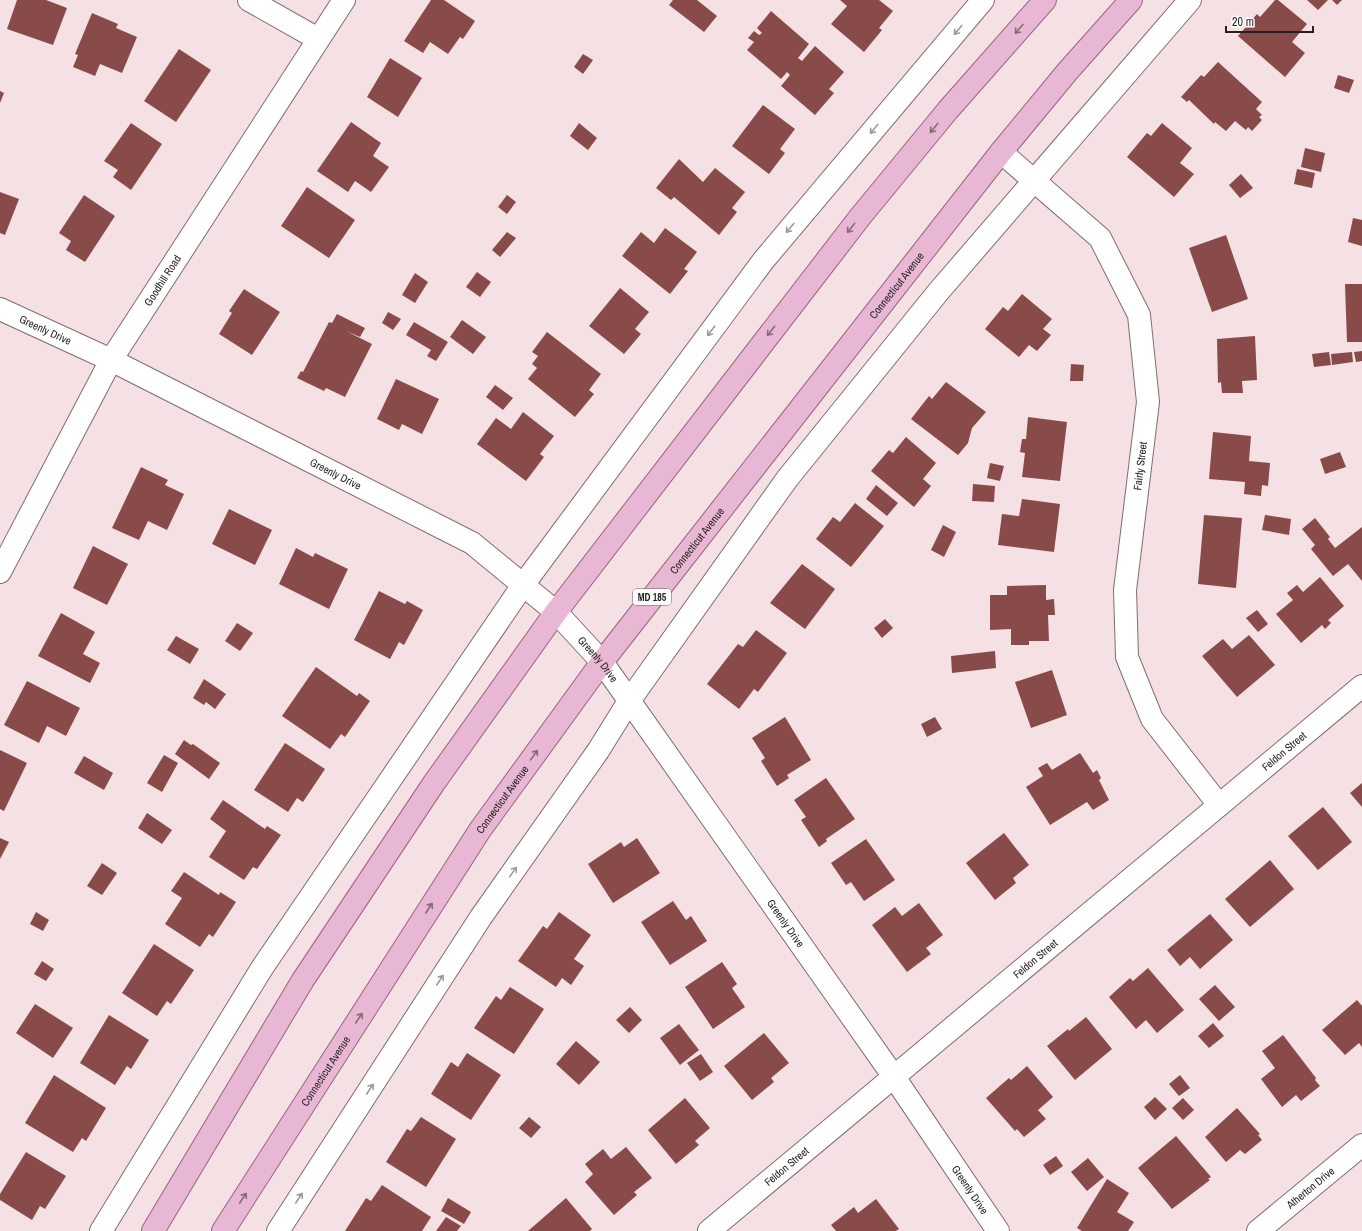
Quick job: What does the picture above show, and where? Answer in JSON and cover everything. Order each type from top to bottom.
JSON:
[{"type":"main road","points":[[153,1231],[303,980],[434,783],[556,612],[675,455],[860,217],[948,110],[1044,0]]},
{"type":"main road","name":"Connecticut Avenue","points":[[223,1231],[480,830],[602,662],[1001,152],[1066,72],[1131,0]]},
{"type":"street","points":[[249,0],[318,39]]},
{"type":"street","name":"Goodhill Road","points":[[0,572],[111,360],[344,0]]},
{"type":"street","points":[[101,1231],[262,968],[523,586],[763,261],[984,0]]},
{"type":"street","points":[[278,1231],[481,917],[598,751],[629,701],[787,479],[939,292],[1190,0]]},
{"type":"street","name":"Fairly Street","points":[[1001,152],[1100,238],[1138,315],[1148,402],[1125,590],[1127,657],[1152,719],[1219,805]]},
{"type":"street","name":"Greenly Drive","points":[[0,309],[111,360],[472,543],[556,612],[602,662],[894,1077],[998,1231]]},
{"type":"street","name":"Feldon Street","points":[[709,1231],[1362,686]]},
{"type":"street","name":"Atherton Drive","points":[[1258,1231],[1362,1145]]},
{"type":"building","points":[[17,0],[46,0],[67,8],[53,45],[7,29]]},
{"type":"building","points":[[431,0],[444,0],[475,21],[463,39],[460,37],[448,54],[430,42],[423,53],[404,41]]},
{"type":"building","points":[[673,0],[697,0],[717,16],[704,32],[669,5]]},
{"type":"building","points":[[840,0],[879,0],[893,11],[879,28],[882,30],[864,52],[831,24],[847,6]]},
{"type":"building","points":[[1275,0],[1278,0],[1307,24],[1292,42],[1305,53],[1285,77],[1238,36],[1257,14],[1260,17]]},
{"type":"building","points":[[1307,0],[1328,0],[1318,10]]},
{"type":"building","points":[[1332,0],[1342,0],[1337,5]]},
{"type":"building","points":[[771,11],[809,44],[798,58],[802,61],[815,46],[844,72],[829,89],[834,93],[815,115],[781,86],[790,75],[787,72],[781,79],[747,50],[754,42],[748,38],[754,31],[759,35],[762,33],[757,28]]},
{"type":"building","points":[[92,13],[118,24],[116,28],[137,37],[122,73],[100,64],[95,76],[73,67],[78,55],[75,54]]},
{"type":"building","points":[[179,49],[211,70],[176,122],[144,101]]},
{"type":"building","points":[[583,54],[593,60],[583,74],[574,67]]},
{"type":"building","points":[[390,58],[422,78],[398,117],[367,97]]},
{"type":"building","points":[[1218,62],[1262,102],[1256,109],[1262,115],[1259,117],[1262,120],[1252,131],[1248,127],[1246,130],[1235,121],[1226,131],[1215,122],[1214,124],[1189,100],[1187,102],[1181,97],[1201,75],[1204,77]]},
{"type":"building","points":[[1338,75],[1354,80],[1349,93],[1334,88]]},
{"type":"building","points":[[0,91],[4,93],[0,103]]},
{"type":"building","points":[[763,105],[795,129],[780,149],[785,153],[769,174],[732,146]]},
{"type":"building","points":[[351,122],[381,143],[373,156],[389,167],[371,192],[355,181],[348,192],[317,171]]},
{"type":"building","points":[[131,123],[162,144],[131,190],[113,177],[118,170],[104,161]]},
{"type":"building","points":[[579,123],[597,138],[588,150],[570,136]]},
{"type":"building","points":[[1162,123],[1192,148],[1180,163],[1194,174],[1174,197],[1127,157],[1147,133],[1151,136]]},
{"type":"building","points":[[1305,148],[1325,153],[1321,172],[1301,167]]},
{"type":"building","points":[[679,159],[703,182],[715,168],[745,192],[732,208],[737,212],[719,235],[674,197],[671,200],[656,188]]},
{"type":"building","points":[[1297,169],[1315,173],[1312,188],[1294,184]]},
{"type":"building","points":[[1241,174],[1253,188],[1240,198],[1229,185]]},
{"type":"building","points":[[307,187],[355,220],[329,258],[281,226]]},
{"type":"building","points":[[0,192],[19,199],[5,235],[0,233]]},
{"type":"building","points":[[84,195],[115,216],[85,262],[66,250],[71,241],[59,233]]},
{"type":"building","points":[[507,195],[516,202],[507,214],[498,207]]},
{"type":"building","points":[[1353,218],[1362,220],[1362,246],[1348,242]]},
{"type":"building","points":[[665,228],[697,252],[684,269],[688,271],[670,294],[622,256],[641,232],[654,243]]},
{"type":"building","points":[[507,232],[516,238],[500,257],[492,250]]},
{"type":"building","points":[[1226,235],[1248,299],[1212,312],[1189,248]]},
{"type":"building","points":[[477,272],[491,282],[480,297],[466,287]]},
{"type":"building","points":[[415,273],[428,282],[415,303],[402,295]]},
{"type":"building","points":[[1345,284],[1362,284],[1362,342],[1347,342]]},
{"type":"building","points":[[620,288],[649,312],[635,329],[641,334],[624,354],[589,326]]},
{"type":"building","points":[[244,289],[280,312],[252,355],[219,334],[232,313],[229,311]]},
{"type":"building","points":[[1022,294],[1052,319],[1043,329],[1051,335],[1037,351],[1029,345],[1019,357],[985,329],[1003,307],[1008,311]]},
{"type":"building","points":[[388,312],[401,319],[393,330],[382,323]]},
{"type":"building","points":[[337,314],[365,328],[360,337],[346,331],[372,344],[345,397],[326,388],[324,391],[297,378],[301,371],[303,372],[329,322],[332,323]]},
{"type":"building","points":[[462,320],[486,337],[473,354],[450,337]]},
{"type":"building","points":[[414,322],[448,342],[436,361],[427,356],[431,350],[406,335]]},
{"type":"building","points":[[547,332],[601,374],[589,390],[594,394],[575,417],[528,379],[537,368],[532,364],[538,356],[532,352]]},
{"type":"building","points":[[1255,336],[1257,380],[1242,381],[1243,393],[1222,393],[1221,382],[1218,383],[1217,339]]},
{"type":"building","points":[[1362,351],[1362,361],[1356,362],[1354,352]]},
{"type":"building","points":[[1329,352],[1331,365],[1314,367],[1312,354]]},
{"type":"building","points":[[1352,352],[1353,362],[1332,365],[1331,354]]},
{"type":"building","points":[[1071,364],[1084,365],[1083,381],[1070,381]]},
{"type":"building","points":[[396,379],[439,399],[422,434],[402,424],[399,430],[377,419]]},
{"type":"building","points":[[946,382],[986,412],[972,428],[968,443],[958,455],[911,419],[929,396],[932,399]]},
{"type":"building","points":[[495,385],[513,398],[503,410],[486,397]]},
{"type":"building","points":[[523,412],[554,436],[540,454],[544,457],[526,481],[477,444],[496,418],[511,429]]},
{"type":"building","points":[[1028,417],[1067,422],[1060,481],[1022,477],[1025,453],[1020,452],[1022,439],[1026,439]]},
{"type":"building","points":[[1213,432],[1251,436],[1249,461],[1270,463],[1268,486],[1262,485],[1261,496],[1244,494],[1245,482],[1209,479]]},
{"type":"building","points":[[906,437],[936,463],[923,479],[931,486],[914,507],[871,471],[889,450],[893,453]]},
{"type":"building","points":[[1340,452],[1346,467],[1325,474],[1320,459]]},
{"type":"building","points":[[990,463],[1004,466],[1000,481],[987,478]]},
{"type":"building","points":[[141,467],[168,480],[165,485],[184,494],[167,530],[148,521],[139,540],[112,528]]},
{"type":"building","points":[[973,484],[995,486],[994,502],[972,501]]},
{"type":"building","points":[[876,485],[898,503],[887,516],[866,499]]},
{"type":"building","points":[[1022,499],[1060,504],[1054,552],[998,545],[1002,514],[1019,516]]},
{"type":"building","points":[[855,503],[884,526],[851,567],[816,539],[833,517],[840,522]]},
{"type":"building","points":[[229,509],[272,530],[255,565],[212,544]]},
{"type":"building","points":[[1204,515],[1242,518],[1236,588],[1198,584]]},
{"type":"building","points":[[1265,515],[1291,519],[1289,535],[1262,530]]},
{"type":"building","points":[[1315,518],[1330,537],[1328,539],[1335,548],[1362,527],[1362,581],[1348,564],[1333,576],[1311,549],[1315,545],[1302,529]]},
{"type":"building","points":[[943,525],[956,532],[944,557],[931,550]]},
{"type":"building","points":[[93,546],[128,564],[107,605],[73,588]]},
{"type":"building","points":[[296,548],[313,557],[315,553],[348,569],[329,609],[279,584]]},
{"type":"building","points":[[802,564],[835,589],[805,629],[770,603]]},
{"type":"building","points":[[1320,577],[1344,606],[1328,620],[1331,623],[1325,629],[1322,625],[1301,643],[1276,614],[1293,600],[1287,593],[1297,585],[1303,592]]},
{"type":"building","points":[[1046,585],[1046,600],[1054,599],[1055,615],[1048,615],[1049,641],[1029,641],[1029,645],[1011,645],[1011,629],[990,630],[990,595],[1007,595],[1007,586]]},
{"type":"building","points":[[379,591],[405,604],[407,601],[423,610],[404,645],[399,642],[390,659],[354,640]]},
{"type":"building","points":[[1257,610],[1268,624],[1258,632],[1246,618]]},
{"type":"building","points":[[61,613],[95,632],[83,654],[100,663],[90,683],[38,656]]},
{"type":"building","points":[[885,619],[893,628],[882,638],[874,628]]},
{"type":"building","points":[[237,623],[253,633],[240,651],[225,641]]},
{"type":"building","points":[[756,630],[787,653],[758,692],[754,689],[739,709],[707,684],[738,644],[743,647]]},
{"type":"building","points":[[1249,635],[1275,665],[1237,697],[1202,656],[1223,639],[1232,649]]},
{"type":"building","points":[[176,636],[199,649],[190,664],[167,650]]},
{"type":"building","points":[[995,651],[996,668],[952,673],[951,656]]},
{"type":"building","points":[[316,667],[357,696],[359,693],[370,701],[345,737],[341,734],[330,749],[282,716]]},
{"type":"building","points":[[1052,670],[1067,715],[1031,728],[1015,682]]},
{"type":"building","points":[[204,679],[226,694],[215,709],[206,702],[204,705],[193,698]]},
{"type":"building","points":[[27,681],[80,708],[66,736],[47,726],[39,743],[4,725]]},
{"type":"building","points":[[785,717],[811,760],[787,775],[789,778],[777,786],[761,761],[765,758],[752,738]]},
{"type":"building","points":[[935,717],[942,729],[927,737],[921,724]]},
{"type":"building","points":[[184,740],[191,745],[193,744],[220,763],[209,779],[175,754]]},
{"type":"building","points":[[285,743],[325,769],[303,802],[297,798],[288,812],[254,790]]},
{"type":"building","points":[[0,750],[27,763],[4,811],[0,809]]},
{"type":"building","points":[[1080,753],[1093,773],[1097,770],[1101,778],[1099,780],[1109,800],[1093,810],[1087,802],[1050,825],[1026,787],[1043,776],[1038,768],[1047,763],[1052,770]]},
{"type":"building","points":[[164,755],[178,763],[162,792],[147,783]]},
{"type":"building","points":[[84,756],[113,773],[104,790],[74,773]]},
{"type":"building","points":[[826,778],[855,819],[826,839],[827,841],[819,847],[801,820],[806,817],[794,800]]},
{"type":"building","points":[[1362,783],[1362,807],[1350,793]]},
{"type":"building","points":[[223,800],[265,829],[267,826],[281,835],[257,869],[253,867],[244,880],[209,857],[226,831],[210,819]]},
{"type":"building","points":[[1323,807],[1352,842],[1318,870],[1288,836]]},
{"type":"building","points":[[147,813],[172,830],[162,844],[138,828]]},
{"type":"building","points":[[1004,833],[1029,865],[1013,878],[1016,883],[995,900],[966,863]]},
{"type":"building","points":[[0,838],[9,842],[0,859]]},
{"type":"building","points":[[637,838],[660,873],[613,903],[588,864],[621,842],[624,847]]},
{"type":"building","points":[[866,839],[895,880],[864,901],[851,882],[846,885],[831,863]]},
{"type":"building","points":[[1270,860],[1294,889],[1250,927],[1225,899]]},
{"type":"building","points":[[102,863],[117,873],[102,895],[87,886]]},
{"type":"building","points":[[184,872],[219,895],[220,892],[236,902],[213,937],[209,934],[200,947],[165,924],[182,898],[171,891]]},
{"type":"building","points":[[673,901],[686,920],[691,916],[707,941],[670,965],[641,922]]},
{"type":"building","points":[[919,903],[943,935],[926,948],[931,954],[907,972],[872,925],[895,907],[902,916]]},
{"type":"building","points":[[36,912],[49,920],[43,931],[30,924]]},
{"type":"building","points":[[559,912],[591,935],[574,959],[584,966],[571,985],[562,978],[556,987],[518,961],[543,926],[547,929]]},
{"type":"building","points":[[1210,914],[1233,940],[1200,969],[1190,957],[1180,966],[1167,950]]},
{"type":"building","points":[[154,944],[194,970],[171,1004],[167,1001],[157,1016],[122,993]]},
{"type":"building","points":[[42,961],[54,969],[46,981],[34,974]]},
{"type":"building","points":[[722,962],[737,984],[732,988],[745,1007],[713,1029],[685,987]]},
{"type":"building","points":[[1148,968],[1184,1010],[1157,1033],[1146,1020],[1136,1029],[1109,997],[1130,978],[1133,981]]},
{"type":"building","points":[[1215,985],[1235,1007],[1219,1021],[1199,999]]},
{"type":"building","points":[[510,987],[544,1009],[514,1054],[474,1028],[496,996],[501,1000]]},
{"type":"building","points":[[1357,1000],[1362,1006],[1362,1047],[1359,1043],[1345,1055],[1322,1030]]},
{"type":"building","points":[[35,1004],[73,1028],[53,1058],[16,1033]]},
{"type":"building","points":[[630,1007],[642,1020],[629,1033],[616,1020]]},
{"type":"building","points":[[109,1015],[149,1040],[131,1069],[127,1066],[115,1085],[80,1063]]},
{"type":"building","points":[[1086,1017],[1112,1049],[1075,1080],[1047,1046]]},
{"type":"building","points":[[1213,1023],[1224,1036],[1209,1048],[1198,1036]]},
{"type":"building","points":[[679,1024],[699,1050],[680,1065],[660,1038]]},
{"type":"building","points":[[764,1033],[789,1063],[771,1078],[774,1082],[752,1100],[724,1066]]},
{"type":"building","points":[[1283,1035],[1316,1078],[1315,1080],[1320,1086],[1301,1101],[1296,1095],[1282,1107],[1261,1079],[1275,1068],[1262,1051]]},
{"type":"building","points":[[576,1041],[600,1062],[579,1085],[556,1064]]},
{"type":"building","points":[[467,1053],[501,1075],[471,1120],[431,1094],[451,1062],[458,1067]]},
{"type":"building","points":[[701,1054],[713,1072],[700,1081],[687,1063]]},
{"type":"building","points":[[1027,1066],[1053,1097],[1038,1110],[1046,1119],[1024,1137],[1017,1129],[1015,1131],[986,1098],[1009,1078],[1011,1080]]},
{"type":"building","points":[[54,1075],[106,1108],[86,1141],[82,1138],[73,1152],[25,1123]]},
{"type":"building","points":[[1180,1075],[1190,1088],[1179,1096],[1169,1084]]},
{"type":"building","points":[[1155,1097],[1167,1109],[1155,1120],[1144,1107]]},
{"type":"building","points":[[685,1098],[710,1128],[695,1141],[699,1145],[676,1164],[648,1130]]},
{"type":"building","points":[[1183,1098],[1194,1110],[1183,1120],[1172,1108]]},
{"type":"building","points":[[1237,1108],[1260,1134],[1258,1135],[1262,1140],[1245,1154],[1240,1150],[1226,1162],[1205,1137]]},
{"type":"building","points":[[421,1117],[456,1139],[426,1187],[386,1162],[407,1129],[411,1131]]},
{"type":"building","points":[[529,1117],[541,1127],[531,1138],[519,1128]]},
{"type":"building","points":[[1176,1136],[1211,1177],[1208,1179],[1210,1180],[1172,1209],[1138,1168]]},
{"type":"building","points":[[626,1147],[652,1178],[634,1192],[637,1195],[614,1215],[585,1182],[593,1174],[585,1164],[603,1149],[611,1159]]},
{"type":"building","points":[[26,1152],[66,1176],[45,1209],[40,1206],[32,1220],[0,1200],[0,1194]]},
{"type":"building","points":[[1056,1156],[1063,1166],[1050,1175],[1043,1165]]},
{"type":"building","points":[[1088,1158],[1104,1177],[1087,1191],[1071,1172]]},
{"type":"building","points":[[1107,1179],[1129,1193],[1117,1212],[1134,1222],[1128,1231],[1082,1231],[1077,1228]]},
{"type":"building","points":[[382,1185],[431,1217],[422,1231],[345,1231],[366,1198],[371,1201]]},
{"type":"building","points":[[448,1198],[471,1212],[464,1224],[441,1211]]},
{"type":"building","points":[[566,1198],[592,1229],[590,1231],[528,1231]]},
{"type":"building","points":[[876,1199],[899,1229],[896,1231],[836,1231],[831,1225],[854,1207],[858,1213]]},
{"type":"building","points":[[446,1217],[461,1226],[457,1231],[436,1231]]}]
